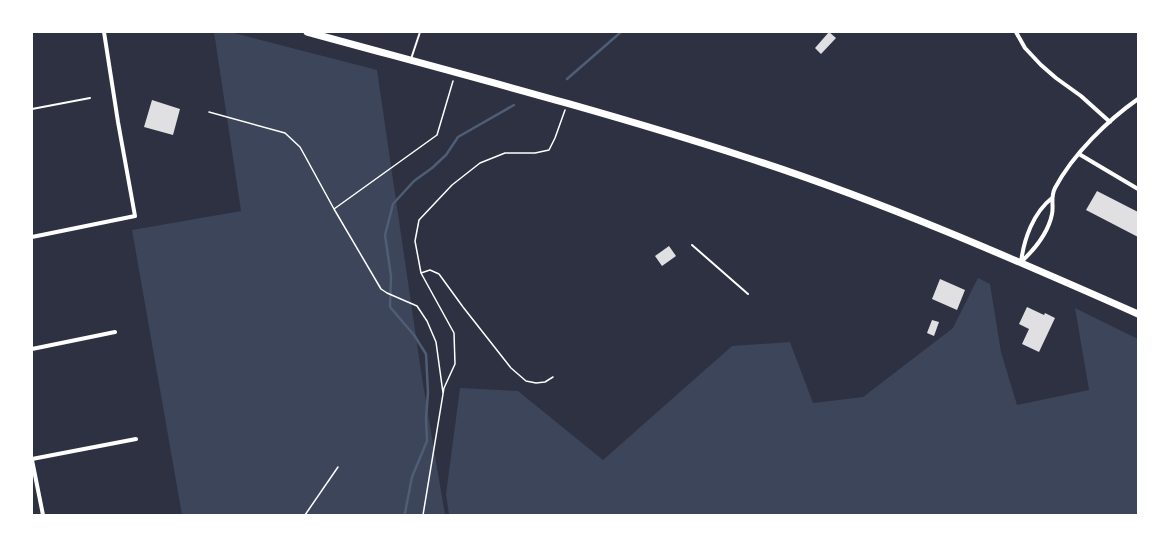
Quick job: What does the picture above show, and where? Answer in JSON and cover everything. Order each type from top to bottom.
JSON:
[{"type":"main road","points":[[307,32],[567,104],[745,157],[891,209],[1021,262],[1138,314]]},
{"type":"street","points":[[32,237],[135,216],[104,32]]},
{"type":"street","points":[[1016,32],[1025,48],[1041,64],[1056,78],[1081,96],[1110,122]]},
{"type":"street","points":[[1021,262],[1034,250],[1042,239],[1052,214],[1052,198],[1055,188],[1062,177],[1079,154],[1110,122],[1138,99]]},
{"type":"street","points":[[1079,154],[1138,189]]},
{"type":"street","points":[[1021,262],[1026,238],[1042,208],[1052,198]]},
{"type":"street","points":[[32,349],[116,332]]},
{"type":"street","points":[[43,515],[32,460],[136,438]]},
{"type":"lane","points":[[411,60],[420,32]]},
{"type":"lane","points":[[32,109],[90,98]]},
{"type":"lane","points":[[692,245],[748,294]]},
{"type":"path","points":[[334,209],[437,135],[456,73]]},
{"type":"path","points":[[422,515],[444,388],[455,364],[454,333],[422,273],[415,241],[419,220],[452,185],[480,163],[505,153],[535,153],[549,150],[555,138],[567,104]]},
{"type":"path","points":[[209,112],[285,134],[302,151],[334,209],[381,288],[387,293],[417,306],[427,321],[436,342],[443,395]]},
{"type":"path","points":[[422,273],[430,270],[439,274],[463,307],[512,368],[526,381],[536,383],[546,382],[553,377]]},
{"type":"path","points":[[305,515],[338,467]]},
{"type":"shaded area","points":[[214,32],[230,32],[377,70],[422,378],[445,515],[182,515],[132,230],[241,211]]},
{"type":"shaded area","points":[[978,278],[990,284],[1001,352],[1017,405],[1089,390],[1075,308],[1138,339],[1138,515],[449,515],[446,494],[460,388],[518,391],[603,460],[732,346],[790,342],[813,403],[863,397],[953,328]]},
{"type":"building","points":[[829,32],[836,38],[821,54],[815,48]]},
{"type":"building","points":[[152,100],[180,109],[173,135],[144,127]]},
{"type":"building","points":[[1097,191],[1138,212],[1138,237],[1086,210]]},
{"type":"building","points":[[669,246],[676,256],[662,266],[655,256]]},
{"type":"building","points":[[940,279],[965,290],[957,310],[932,299]]},
{"type":"building","points":[[1027,307],[1044,315],[1045,313],[1055,318],[1039,352],[1022,344],[1029,329],[1019,324]]},
{"type":"building","points":[[932,320],[939,322],[934,336],[927,333]]},
{"type":"waterway","points":[[567,79],[621,32]]},
{"type":"waterway","points":[[404,515],[412,477],[427,441],[426,419],[428,392],[426,354],[414,335],[390,307],[391,276],[385,235],[393,204],[414,181],[432,168],[446,155],[458,137],[514,105]]}]
